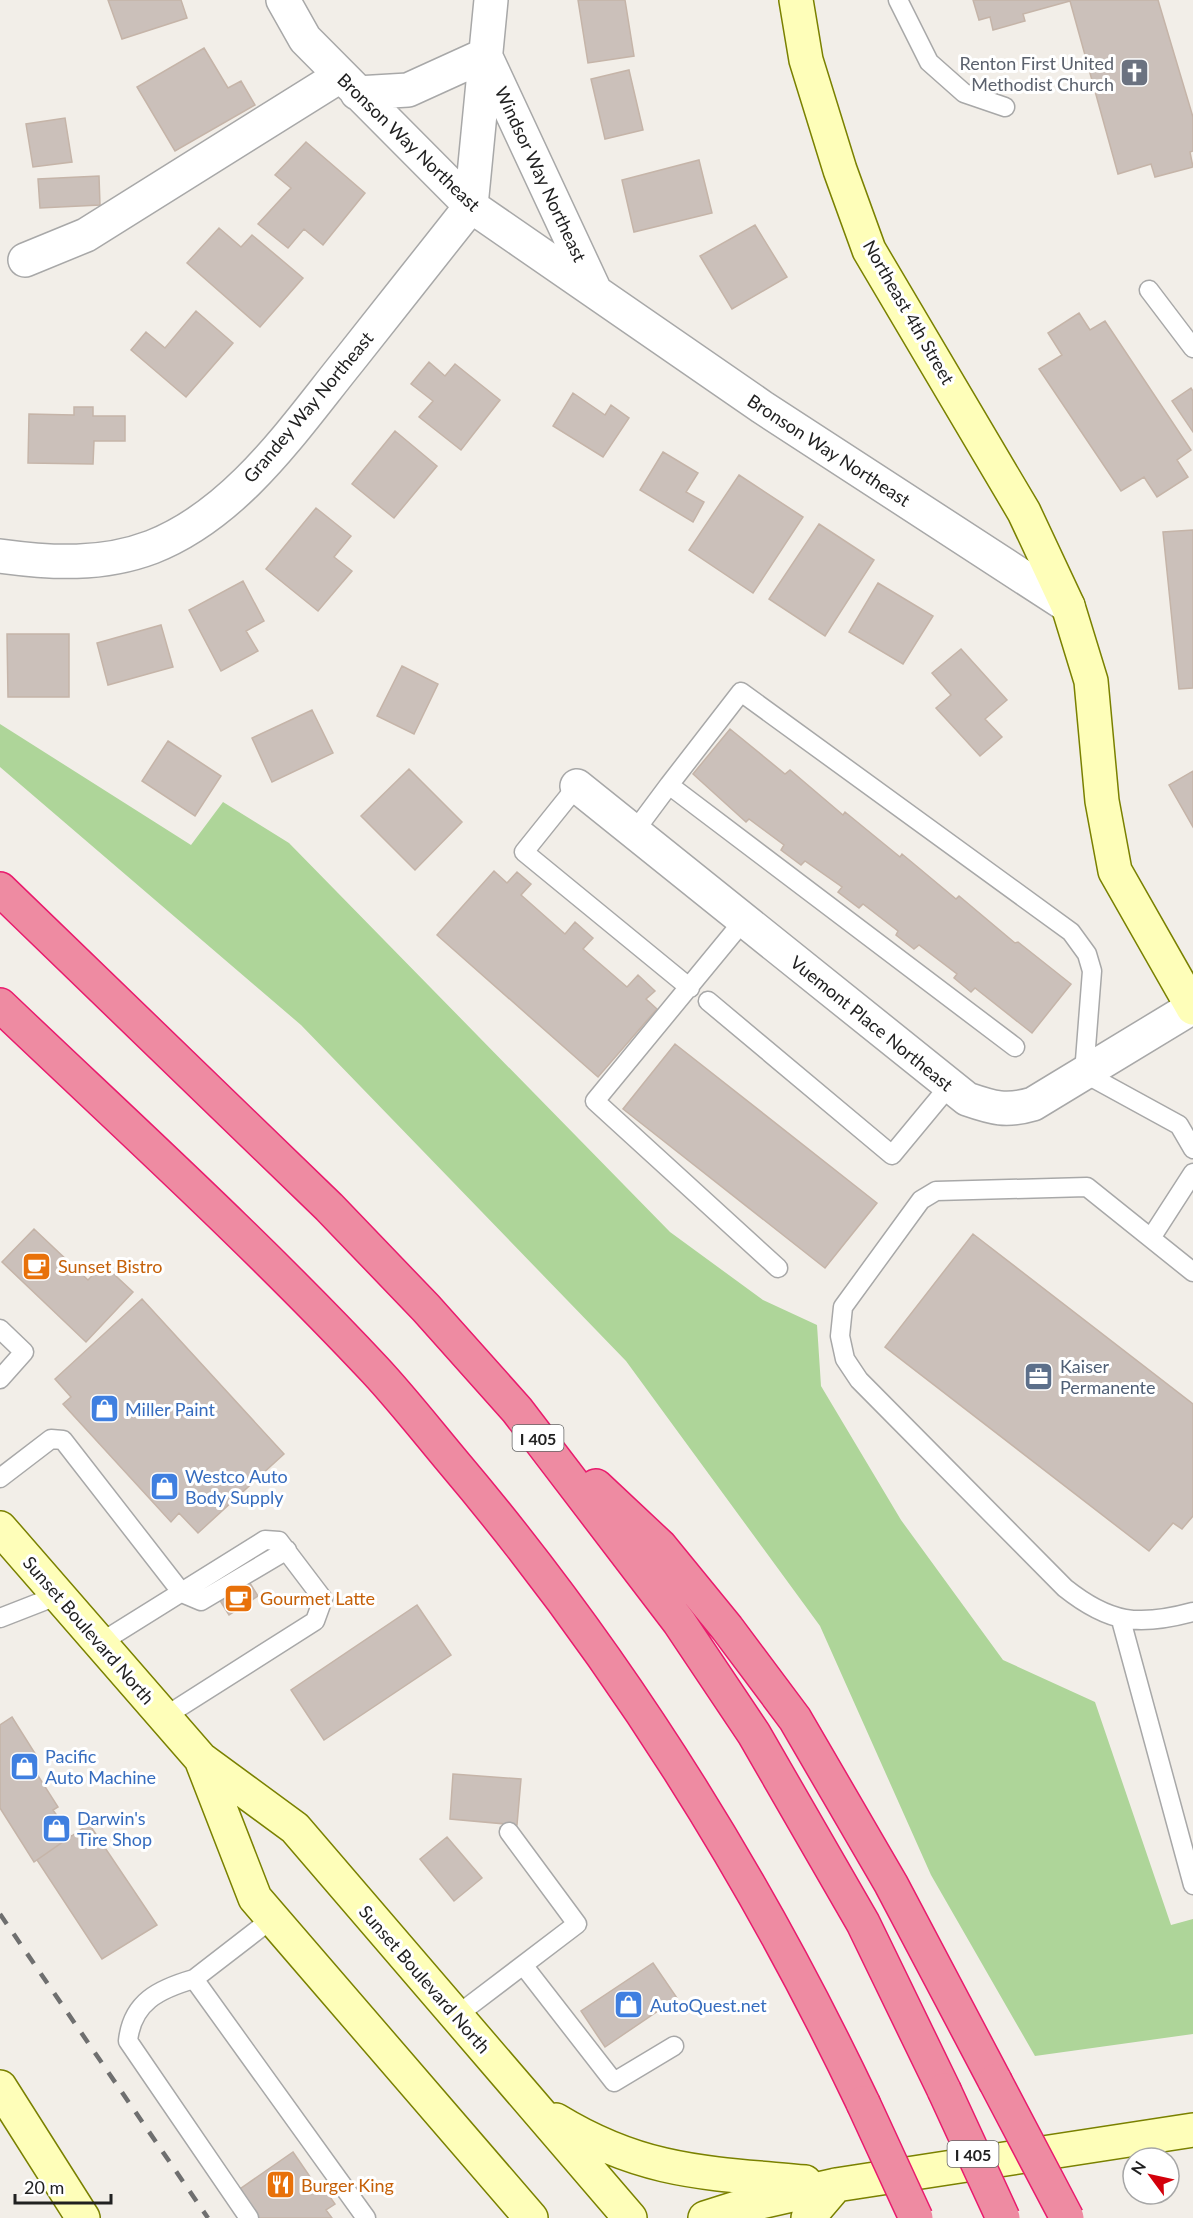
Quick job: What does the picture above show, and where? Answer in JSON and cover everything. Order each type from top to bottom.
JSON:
[{"type":"highway","name":"I 405","points":[[0,889],[329,1207],[426,1308],[517,1410],[679,1622],[754,1734],[862,1923],[944,2090],[1003,2218]]},
{"type":"highway","points":[[0,1005],[191,1186],[352,1347],[500,1517],[617,1675],[724,1839],[819,2009],[916,2218]]},
{"type":"highway","points":[[517,1410],[660,1546],[727,1628],[795,1719],[891,1884],[1067,2218]]},
{"type":"main road","name":"Northeast 4th Street","points":[[796,0],[806,60],[840,170],[869,249],[1024,512],[1068,606]]},
{"type":"main road","points":[[1068,606],[1091,681],[1102,801],[1115,871],[1193,1008]]},
{"type":"main road","name":"Sunset Boulevard North","points":[[0,1528],[201,1759],[295,1828],[630,2218]]},
{"type":"main road","name":"Sunset Boulevard North","points":[[201,1759],[255,1898],[508,2205],[531,2218]]},
{"type":"main road","points":[[2,2095],[83,2218]]},
{"type":"main road","points":[[528,2098],[555,2119],[584,2137],[649,2163],[697,2172],[836,2185]]},
{"type":"main road","points":[[705,2218],[743,2206],[836,2185],[1193,2130]]},
{"type":"main road","points":[[808,2218],[836,2185]]},
{"type":"street","name":"Bronson Way Northeast","points":[[283,0],[305,39],[471,206],[762,407],[1068,606]]},
{"type":"street","name":"Windsor Way Northeast","points":[[471,206],[491,0]]},
{"type":"street","points":[[25,260],[87,235],[349,85],[408,90],[485,55]]},
{"type":"street","name":"Windsor Way Northeast","points":[[485,55],[596,293]]},
{"type":"street","name":"Grandey Way Northeast","points":[[0,556],[47,562],[114,559],[152,547],[208,517],[235,493],[295,428],[471,206]]},
{"type":"street","name":"Vuemont Place Northeast","points":[[577,786],[967,1099],[992,1108],[1013,1110],[1033,1104],[1193,1008]]},
{"type":"lane","points":[[898,0],[929,62],[964,93],[1005,107]]},
{"type":"lane","points":[[1149,290],[1193,348]]},
{"type":"lane","points":[[634,832],[741,692],[1071,932],[1087,954],[1092,971],[1084,1073],[1179,1125],[1193,1149]]},
{"type":"lane","points":[[669,785],[1015,1047]]},
{"type":"lane","points":[[577,786],[524,852],[690,988]]},
{"type":"lane","points":[[744,920],[595,1101],[778,1268]]},
{"type":"lane","points":[[708,1001],[892,1155],[950,1085]]},
{"type":"lane","points":[[1151,1238],[1193,1173]]},
{"type":"lane","points":[[1193,1272],[1088,1187],[936,1191],[921,1200],[843,1307],[840,1336],[845,1359],[859,1380],[1065,1588],[1090,1607],[1121,1620],[1170,1618],[1193,1612]]},
{"type":"lane","points":[[0,1329],[24,1352],[0,1379]]},
{"type":"lane","points":[[0,1478],[51,1439],[63,1440],[182,1593]]},
{"type":"lane","points":[[100,1643],[265,1540],[279,1541],[287,1550],[323,1599],[315,1621],[164,1717]]},
{"type":"lane","points":[[0,1618],[59,1595]]},
{"type":"lane","points":[[1121,1620],[1193,1885]]},
{"type":"lane","points":[[456,2016],[577,1924],[509,1832]]},
{"type":"lane","points":[[249,2218],[128,2041],[130,2024],[136,2010],[166,1986],[194,1979],[273,1918]]},
{"type":"lane","points":[[523,1965],[614,2082],[674,2046]]},
{"type":"lane","points":[[194,1979],[366,2218]]},
{"type":"green space","points":[[0,724],[191,845],[223,802],[289,843],[670,1232],[763,1300],[817,1325],[821,1386],[901,1520],[1003,1660],[1095,1702],[1171,1925],[1193,1919],[1193,2034],[1035,2056],[931,1875],[820,1626],[626,1361],[301,1025],[0,767]]},
{"type":"building","points":[[108,0],[181,0],[187,18],[122,39]]},
{"type":"building","points":[[578,0],[625,0],[634,56],[588,63]]},
{"type":"building","name":"Renton First United Methodist Church","points":[[973,0],[1158,0],[1193,117],[1193,151],[1190,152],[1193,167],[1155,177],[1151,164],[1118,174],[1070,1],[1023,14],[1025,21],[993,30],[990,17],[979,20]]},
{"type":"building","points":[[204,48],[228,88],[241,81],[255,105],[175,151],[137,87]]},
{"type":"building","points":[[629,70],[643,130],[605,139],[591,79]]},
{"type":"building","points":[[65,118],[72,162],[33,167],[26,124]]},
{"type":"building","points":[[306,142],[365,193],[323,245],[304,229],[288,248],[258,224],[291,188],[275,175]]},
{"type":"building","points":[[699,160],[712,213],[634,232],[622,180]]},
{"type":"building","points":[[99,176],[100,205],[40,208],[38,179]]},
{"type":"building","points":[[755,225],[787,277],[732,309],[700,256]]},
{"type":"building","points":[[219,228],[241,247],[252,235],[303,278],[260,327],[187,263]]},
{"type":"building","points":[[196,311],[233,343],[186,397],[131,350],[146,332],[165,348]]},
{"type":"building","points":[[1079,313],[1090,330],[1105,321],[1191,450],[1177,460],[1188,477],[1157,497],[1144,477],[1121,491],[1039,369],[1062,355],[1048,333]]},
{"type":"building","points":[[429,362],[445,376],[455,364],[500,400],[461,450],[419,417],[433,401],[411,384]]},
{"type":"building","points":[[1191,388],[1193,391],[1193,432],[1172,401]]},
{"type":"building","points":[[573,393],[605,415],[611,405],[629,418],[603,457],[553,426]]},
{"type":"building","points":[[74,407],[93,407],[93,416],[125,416],[125,441],[94,441],[93,464],[28,463],[29,414],[74,415]]},
{"type":"building","points":[[395,431],[437,466],[394,518],[352,484]]},
{"type":"building","points":[[663,452],[698,473],[686,492],[704,502],[693,522],[640,490]]},
{"type":"building","points":[[739,475],[803,517],[753,593],[689,550]]},
{"type":"building","points":[[316,508],[351,536],[334,557],[352,571],[318,611],[266,569]]},
{"type":"building","points":[[819,524],[874,560],[825,636],[769,599]]},
{"type":"building","points":[[1193,530],[1193,688],[1179,689],[1163,532]]},
{"type":"building","points":[[243,581],[264,621],[246,631],[258,651],[221,671],[189,610]]},
{"type":"building","points":[[878,583],[933,616],[903,664],[849,632]]},
{"type":"building","points":[[161,625],[173,667],[108,685],[97,643]]},
{"type":"building","points":[[7,634],[69,634],[69,697],[8,697]]},
{"type":"building","points":[[961,649],[1007,700],[985,719],[1002,737],[980,756],[936,708],[951,695],[932,673]]},
{"type":"building","points":[[402,666],[438,684],[414,734],[377,716]]},
{"type":"building","points":[[312,710],[333,753],[272,782],[252,738]]},
{"type":"building","points":[[730,729],[785,774],[790,770],[843,815],[845,812],[900,857],[902,854],[956,899],[959,896],[1015,943],[1018,942],[1071,984],[1032,1033],[975,988],[971,992],[954,978],[957,974],[919,945],[914,949],[896,935],[898,931],[863,904],[859,908],[838,892],[842,887],[805,861],[801,865],[781,850],[784,845],[749,819],[746,822],[693,774]]},
{"type":"building","points":[[168,741],[221,776],[195,816],[142,781]]},
{"type":"building","points":[[409,769],[462,822],[415,870],[361,816]]},
{"type":"building","points":[[1193,771],[1193,827],[1169,785]]},
{"type":"building","points":[[494,871],[507,883],[517,872],[531,884],[521,895],[565,934],[575,922],[593,938],[583,949],[627,987],[638,975],[655,991],[646,999],[657,1009],[598,1077],[437,935]]},
{"type":"building","points":[[675,1044],[877,1203],[825,1268],[623,1109]]},
{"type":"building","points":[[34,1229],[88,1280],[103,1264],[133,1292],[86,1342],[2,1262]]},
{"type":"building","name":"Kaiser Permanente","points":[[973,1234],[1193,1404],[1193,1516],[1182,1529],[1173,1523],[1149,1551],[885,1347]]},
{"type":"building","points":[[142,1299],[284,1454],[198,1533],[179,1513],[171,1522],[63,1404],[71,1397],[55,1379]]},
{"type":"building","name":"Gourmet Latte","points":[[248,1580],[258,1596],[229,1615],[219,1599]]},
{"type":"building","points":[[417,1605],[451,1655],[324,1740],[291,1690]]},
{"type":"building","points":[[12,1717],[36,1755],[28,1760],[58,1807],[53,1810],[71,1836],[34,1862],[0,1808],[0,1725]]},
{"type":"building","points":[[453,1774],[521,1779],[517,1825],[450,1819]]},
{"type":"building","points":[[89,1824],[157,1925],[102,1959],[37,1860]]},
{"type":"building","points":[[447,1837],[482,1878],[454,1901],[420,1859]]},
{"type":"building","name":"AutoQuest.net","points":[[653,1963],[677,1998],[605,2047],[581,2011]]},
{"type":"building","name":"Burger King","points":[[293,2152],[317,2187],[321,2184],[335,2204],[326,2210],[332,2218],[256,2218],[237,2191]]},
{"type":"railway","points":[[0,1914],[208,2218]]},
{"type":"place","name":"Renton First United Methodist Church","points":[[1135,73]]},
{"type":"place","name":"Sunset Bistro","points":[[37,1266]]},
{"type":"place","name":"Kaiser Permanente","points":[[1039,1376]]},
{"type":"place","name":"Miller Paint","points":[[104,1409]]},
{"type":"place","name":"Westco Auto Body Supply","points":[[164,1486]]},
{"type":"place","name":"Gourmet Latte","points":[[239,1598]]},
{"type":"place","name":"Pacific Auto Machine","points":[[24,1766]]},
{"type":"place","name":"Darwin's Tire Shop","points":[[56,1828]]},
{"type":"place","name":"AutoQuest.net","points":[[629,2005]]},
{"type":"place","name":"Burger King","points":[[280,2185]]}]
